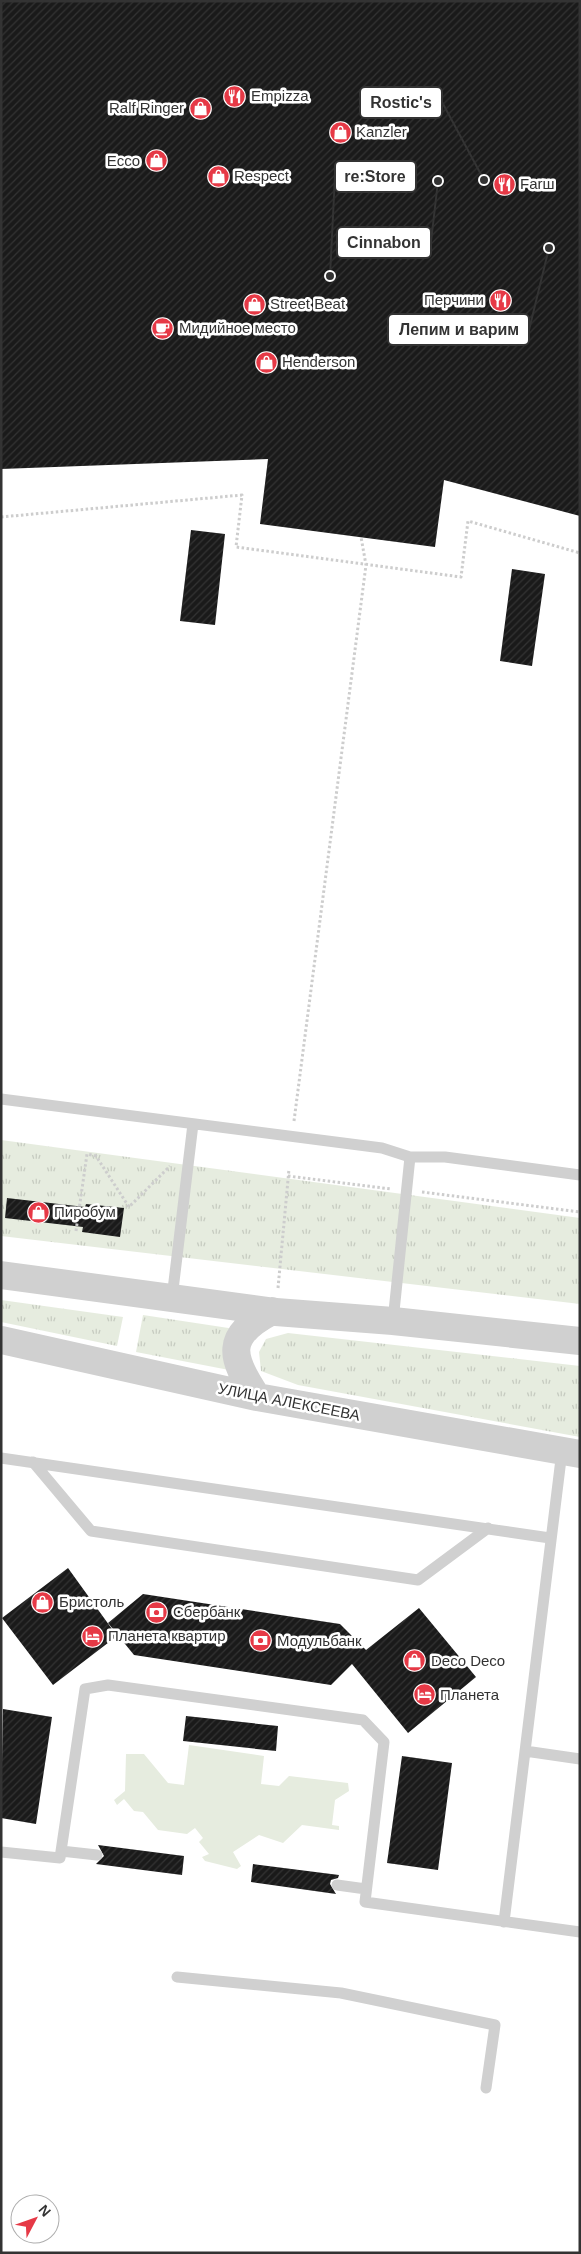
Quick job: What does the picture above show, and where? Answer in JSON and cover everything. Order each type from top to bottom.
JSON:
[{"type":"street","points":[[1,1275],[274,1311],[393,1321],[580,1341]]},
{"type":"street","points":[[257,1397],[242,1375],[236,1361],[238,1341],[252,1322],[274,1311]]},
{"type":"street","name":"УЛИЦА АЛЕКСЕЕВА","points":[[1,1340],[257,1397],[571,1452]]},
{"type":"lane","points":[[1,1099],[382,1148],[410,1157],[445,1157],[580,1175]]},
{"type":"lane","points":[[172,1298],[193,1124]]},
{"type":"lane","points":[[393,1321],[410,1157]]},
{"type":"lane","points":[[504,1922],[550,1538],[571,1452]]},
{"type":"lane","points":[[1,1458],[550,1538]]},
{"type":"lane","points":[[33,1462],[90,1531],[418,1580],[488,1528]]},
{"type":"lane","points":[[1,1852],[60,1858],[85,1689],[108,1685],[363,1720],[384,1742],[365,1902],[580,1932]]},
{"type":"lane","points":[[525,1751],[580,1759]]},
{"type":"lane","points":[[61,1851],[97,1855]]},
{"type":"lane","points":[[337,1885],[366,1889]]},
{"type":"lane","points":[[177,1977],[341,1993],[495,2024],[486,2088]]},
{"type":"path","points":[[1,517],[242,495],[236,547],[462,577],[468,521],[580,553]]},
{"type":"path","points":[[293,1128],[366,565],[361,537]]},
{"type":"path","points":[[76,1232],[88,1154],[96,1156],[129,1207],[171,1165]]},
{"type":"path","points":[[274,1311],[288,1169]]},
{"type":"path","points":[[288,1176],[580,1212]]},
{"type":"green space","points":[[1,1140],[580,1218],[580,1304],[1,1236]]},
{"type":"green space","points":[[1,1300],[123,1317],[117,1346],[1,1322]]},
{"type":"green space","points":[[143,1315],[235,1329],[229,1370],[136,1352]]},
{"type":"green space","points":[[288,1333],[580,1366],[580,1437],[298,1385],[261,1371],[259,1352],[266,1339]]},
{"type":"green space","points":[[189,1745],[264,1756],[261,1784],[279,1786],[289,1776],[348,1783],[349,1791],[335,1800],[332,1825],[339,1826],[339,1830],[302,1825],[283,1843],[259,1835],[233,1852],[241,1866],[237,1869],[205,1861],[202,1857],[209,1854],[199,1842],[203,1838],[195,1828],[187,1834],[158,1830],[143,1812],[134,1811],[124,1799],[117,1805],[114,1800],[125,1791],[126,1754],[144,1754],[168,1783],[184,1785]]},
{"type":"building","points":[[1,1],[580,1],[580,516],[444,480],[435,547],[260,524],[268,459],[1,469]]},
{"type":"building","points":[[191,530],[225,534],[215,625],[180,621]]},
{"type":"building","points":[[512,569],[545,574],[532,666],[500,661]]},
{"type":"building","points":[[7,1198],[85,1207],[86,1204],[124,1208],[120,1237],[82,1232],[83,1227],[5,1218]]},
{"type":"building","points":[[68,1568],[117,1636],[53,1685],[2,1618]]},
{"type":"building","points":[[143,1594],[340,1624],[366,1650],[419,1608],[476,1677],[408,1733],[352,1664],[331,1685],[134,1655],[108,1623]]},
{"type":"building","points":[[3,1709],[52,1717],[36,1824],[1,1818]]},
{"type":"building","points":[[186,1716],[278,1726],[276,1751],[183,1741]]},
{"type":"building","points":[[402,1756],[452,1763],[438,1870],[387,1863]]},
{"type":"building","points":[[98,1845],[184,1856],[182,1875],[96,1864],[104,1856]]},
{"type":"building","points":[[253,1864],[339,1875],[338,1878],[331,1880],[330,1884],[336,1894],[251,1882]]},
{"type":"place","name":"Empizza","points":[[235,96]]},
{"type":"place","name":"Ralf Ringer","points":[[200,108]]},
{"type":"place","name":"Kanzler","points":[[340,132]]},
{"type":"place","name":"Ecco","points":[[156,161]]},
{"type":"place","name":"Respect","points":[[218,176]]},
{"type":"place","name":"Rostic's","points":[[484,180]]},
{"type":"place","name":"Cinnabon","points":[[438,181]]},
{"type":"place","name":"Farш","points":[[504,184]]},
{"type":"place","name":"Лепим и варим","points":[[549,248]]},
{"type":"place","name":"re:Store","points":[[330,276]]},
{"type":"place","name":"Перчини","points":[[500,300]]},
{"type":"place","name":"Street Beat","points":[[254,304]]},
{"type":"place","name":"Мидийное место","points":[[163,328]]},
{"type":"place","name":"Henderson","points":[[266,362]]},
{"type":"place","name":"Пиробум","points":[[38,1212]]},
{"type":"place","name":"Бристоль","points":[[43,1602]]},
{"type":"place","name":"Сбербанк","points":[[157,1612]]},
{"type":"place","name":"Планета квартир","points":[[92,1636]]},
{"type":"place","name":"Модульбанк","points":[[261,1641]]},
{"type":"place","name":"Deco Deco","points":[[415,1661]]},
{"type":"place","name":"Планета","points":[[424,1695]]}]
